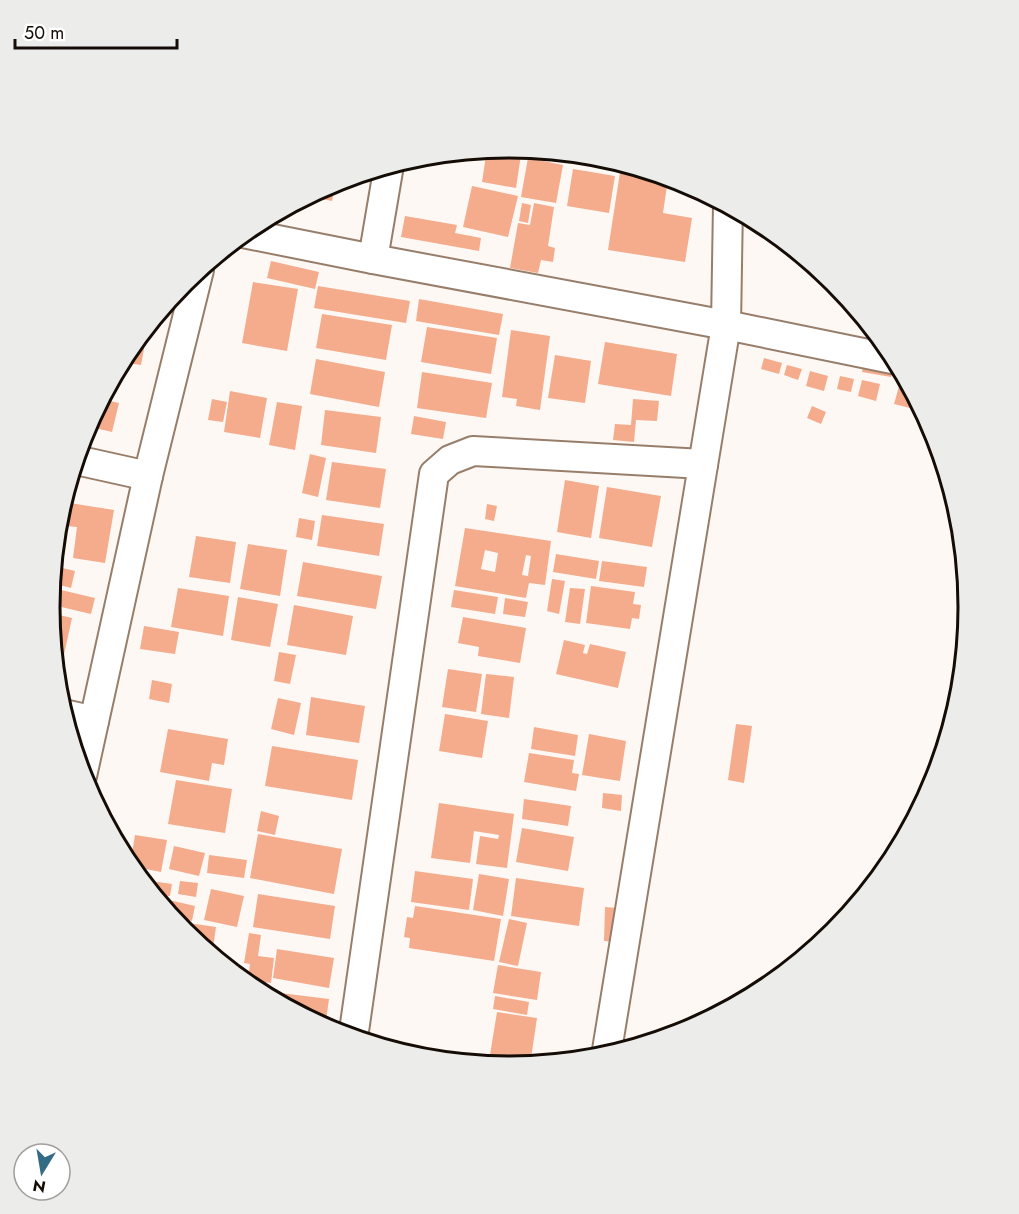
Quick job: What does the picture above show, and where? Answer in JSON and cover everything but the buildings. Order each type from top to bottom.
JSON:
[{"type":"street","points":[[374,259],[387,175]]},
{"type":"street","points":[[608,1045],[726,325],[728,215]]},
{"type":"street","points":[[256,236],[883,357]]},
{"type":"street","points":[[86,757],[148,476],[195,286]]},
{"type":"street","points":[[354,1029],[434,474],[450,460],[473,451],[703,464]]},
{"type":"street","points":[[84,462],[148,476]]},
{"type":"street","points":[[74,716],[94,721]]}]
